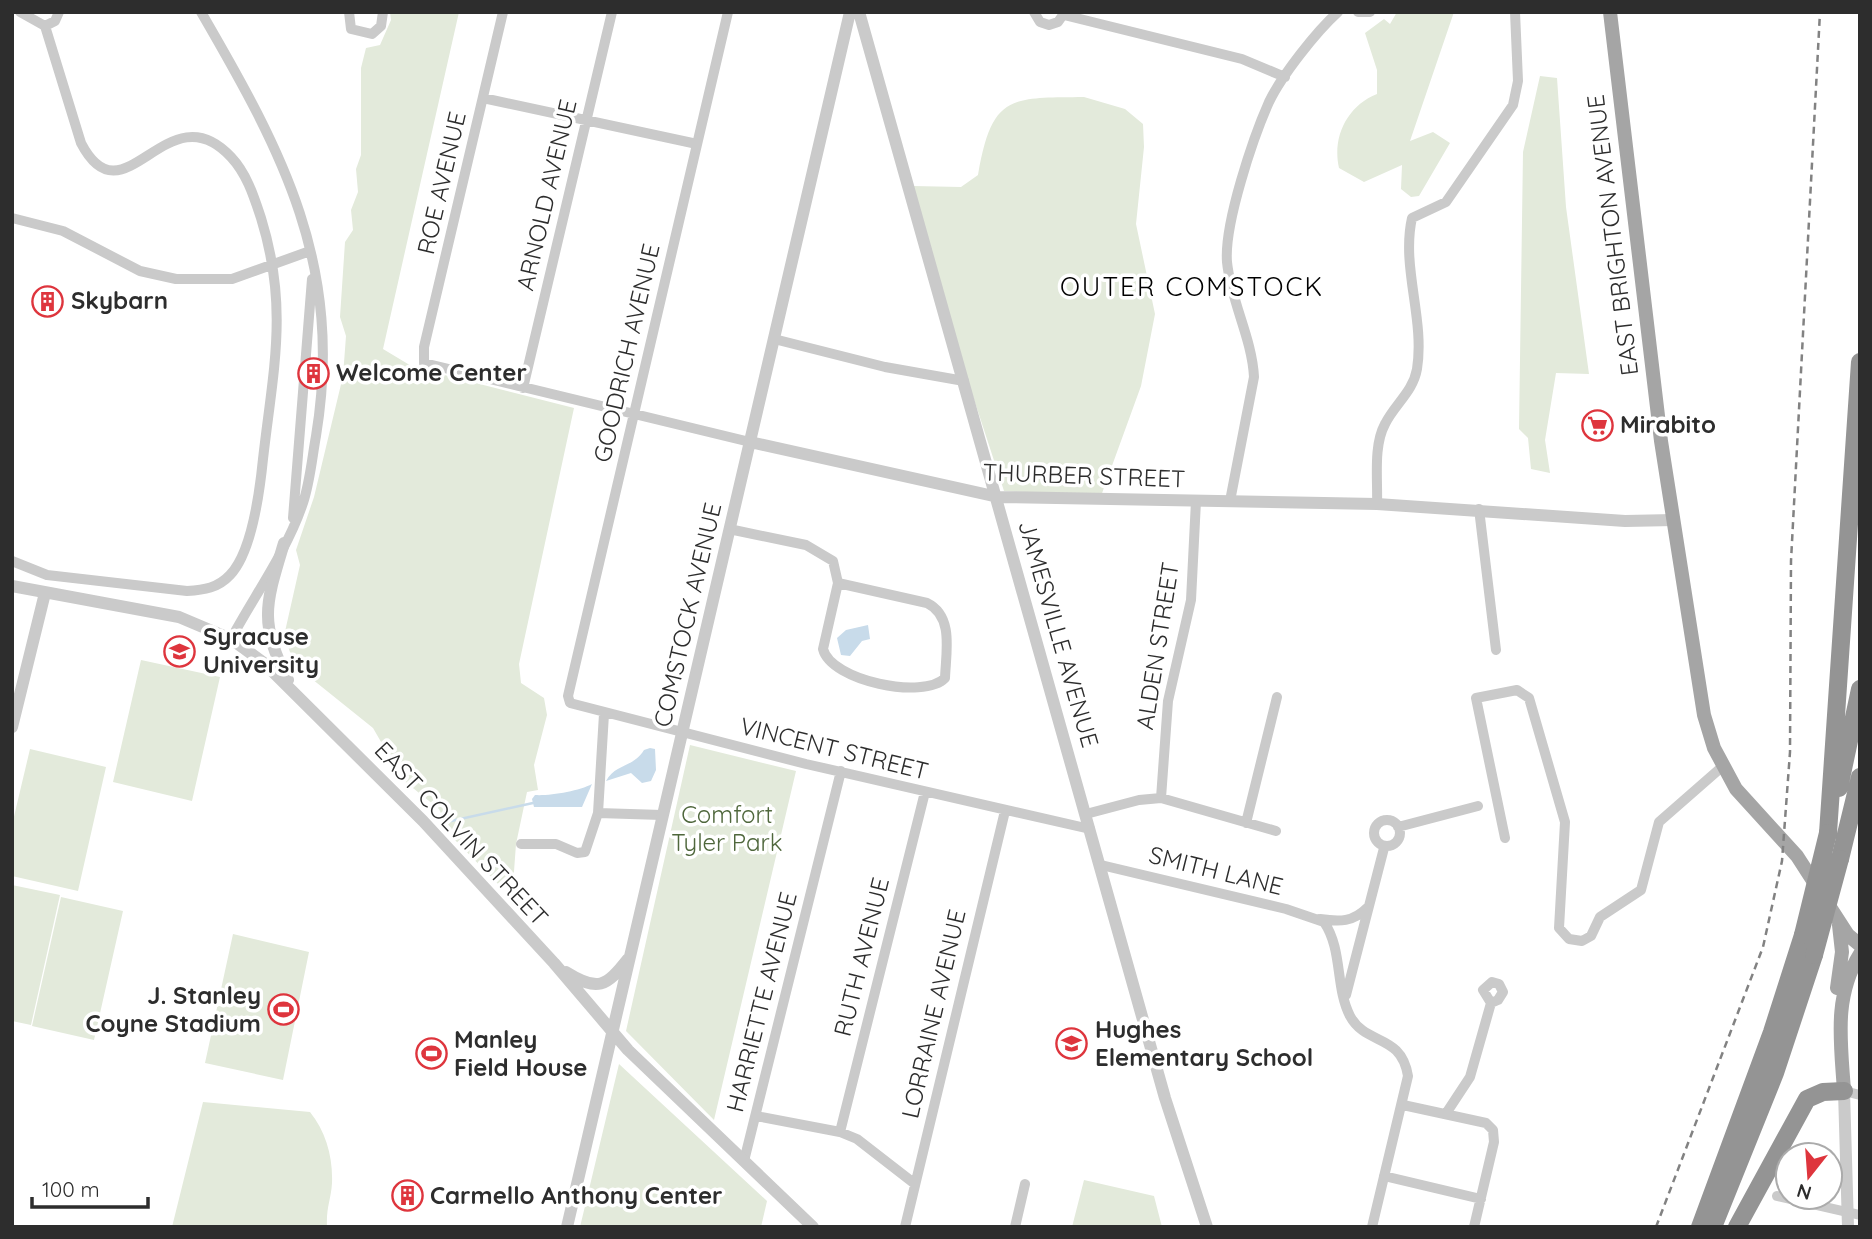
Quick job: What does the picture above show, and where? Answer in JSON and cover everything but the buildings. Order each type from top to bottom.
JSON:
[{"type":"highway","points":[[1828,832],[1858,450],[1860,362]]},
{"type":"highway","points":[[1700,1227],[1772,1032],[1803,935],[1860,689]]},
{"type":"highway","points":[[1713,1227],[1775,1073],[1814,954],[1860,777]]},
{"type":"highway","points":[[1737,1227],[1807,1100],[1823,1092],[1852,1093]]},
{"type":"main road","name":"EAST BRIGHTON AVENUE","points":[[1610,12],[1644,317],[1704,715],[1723,766],[1746,802],[1797,856],[1838,920],[1854,932],[1860,945]]},
{"type":"main road","points":[[1838,920],[1842,952],[1837,982],[1852,1093]]},
{"type":"main road","points":[[1840,1010],[1844,984],[1860,954]]},
{"type":"street","points":[[12,561],[47,575],[187,591],[207,590],[217,586],[236,568],[261,484],[276,365],[278,303],[274,266],[251,187],[239,165],[214,143],[190,137],[168,141],[124,171],[100,169],[90,161],[81,143],[45,26],[20,12]]},
{"type":"street","points":[[45,26],[55,21],[59,12]]},
{"type":"street","points":[[201,12],[274,142],[290,182],[316,272],[322,322],[319,387],[309,479],[303,505],[231,639]]},
{"type":"street","points":[[349,12],[351,29],[372,34],[381,26],[383,12]]},
{"type":"street","name":"ROE AVENUE","points":[[424,363],[424,347],[503,12]]},
{"type":"street","name":"ARNOLD AVENUE","points":[[523,388],[612,12]]},
{"type":"street","name":"GOODRICH AVENUE","points":[[569,703],[568,696],[728,12]]},
{"type":"street","name":"COMSTOCK AVENUE","points":[[567,1227],[850,12]]},
{"type":"street","name":"JAMESVILLE AVENUE","points":[[859,12],[998,497],[1165,1098],[1207,1227]]},
{"type":"street","points":[[1034,12],[1040,22],[1049,25],[1058,22],[1064,14],[1242,59],[1285,77]]},
{"type":"street","points":[[1230,501],[1254,377],[1253,362],[1230,284],[1227,242],[1235,201],[1269,102],[1285,77],[1338,12]]},
{"type":"street","points":[[1358,12],[1370,12]]},
{"type":"street","points":[[1377,504],[1383,426],[1408,393],[1418,366],[1410,243],[1412,218],[1446,202],[1513,105],[1518,81],[1515,12]]},
{"type":"street","points":[[484,98],[697,144]]},
{"type":"street","points":[[12,218],[63,231],[140,271],[161,277],[232,279],[310,251]]},
{"type":"street","points":[[292,527],[299,465],[303,359],[311,309],[310,251]]},
{"type":"street","points":[[774,339],[898,370],[964,381]]},
{"type":"street","points":[[303,359],[320,362]]},
{"type":"street","name":"THURBER STREET","points":[[424,363],[750,442],[998,497],[1377,504],[1625,521],[1674,520]]},
{"type":"street","points":[[301,387],[319,387]]},
{"type":"street","name":"ALDEN STREET","points":[[1161,799],[1168,701],[1191,600],[1196,501]]},
{"type":"street","points":[[1479,509],[1496,650]]},
{"type":"street","points":[[729,529],[806,545],[833,561],[838,583],[823,649],[831,664],[870,680],[904,687],[929,688],[946,678],[945,621],[940,609],[927,603],[838,583]]},
{"type":"street","points":[[284,543],[270,592],[267,618],[274,652],[293,690]]},
{"type":"street","name":"EAST COLVIN STREET","points":[[12,586],[178,617],[231,639],[264,663],[423,821],[554,963],[612,1032],[813,1227]]},
{"type":"street","points":[[12,727],[45,593]]},
{"type":"street","points":[[1505,838],[1476,698],[1517,690],[1529,698],[1565,822],[1559,928],[1569,939],[1582,941],[1591,936],[1600,917],[1641,890],[1659,822],[1723,766]]},
{"type":"street","points":[[1246,823],[1277,697]]},
{"type":"street","name":"VINCENT STREET","points":[[569,703],[604,714],[1004,811],[1090,828]]},
{"type":"street","points":[[521,844],[556,844],[582,854],[598,813],[604,714]]},
{"type":"street","name":"HARRIETTE AVENUE","points":[[744,1161],[841,771]]},
{"type":"street","name":"RUTH AVENUE","points":[[840,1132],[925,792]]},
{"type":"street","points":[[1086,814],[1139,800],[1161,799],[1276,831]]},
{"type":"street","points":[[1398,827],[1478,806]]},
{"type":"street","name":"LORRAINE AVENUE","points":[[905,1227],[1004,811]]},
{"type":"street","points":[[598,813],[662,816]]},
{"type":"street","points":[[1384,848],[1377,843],[1377,827],[1389,820],[1398,827]]},
{"type":"street","points":[[1345,999],[1384,848],[1397,839],[1398,827]]},
{"type":"street","name":"SMITH LANE","points":[[1101,865],[1320,919],[1348,921],[1357,918],[1368,908]]},
{"type":"street","points":[[1320,919],[1329,930],[1336,948],[1345,999],[1357,1026],[1385,1041],[1401,1055],[1408,1076],[1372,1227]]},
{"type":"street","points":[[554,963],[594,986],[606,984],[630,956]]},
{"type":"street","points":[[1447,1112],[1470,1077],[1491,1003]]},
{"type":"street","points":[[1848,1227],[1854,1214],[1852,1093]]},
{"type":"street","points":[[1403,1105],[1447,1112],[1486,1123],[1493,1130],[1494,1142],[1474,1227]]},
{"type":"street","points":[[756,1116],[840,1132],[857,1139],[915,1184]]},
{"type":"street","points":[[1384,1176],[1480,1199]]},
{"type":"street","points":[[1015,1227],[1025,1184]]},
{"type":"green space","points":[[390,12],[459,12],[383,349],[413,367],[574,408],[519,664],[521,683],[544,698],[547,715],[534,765],[538,790],[527,792],[516,844],[513,885],[501,887],[452,837],[439,809],[403,780],[373,728],[312,679],[290,652],[284,636],[300,565],[296,550],[314,497],[343,376],[346,336],[340,317],[345,242],[353,230],[351,210],[358,192],[356,169],[361,155],[361,68],[366,48],[380,45],[391,20]]},
{"type":"green space","points":[[1397,12],[1454,12],[1410,141],[1433,132],[1450,143],[1419,196],[1411,197],[1401,189],[1402,165],[1364,182],[1339,168],[1337,156],[1344,124],[1357,106],[1377,94],[1377,70],[1365,33],[1384,19],[1390,24]]},
{"type":"green space","points":[[1540,76],[1557,78],[1566,207],[1589,374],[1556,373],[1545,440],[1550,473],[1531,469],[1528,438],[1519,429],[1523,152]]},
{"type":"green space","points":[[1084,97],[1125,109],[1143,124],[1144,147],[1136,224],[1155,314],[1141,386],[1101,496],[1004,491],[966,375],[913,186],[961,187],[978,175],[990,129],[998,115],[1009,106],[1038,98]]},
{"type":"green space","points":[[141,660],[220,677],[192,801],[113,782]]},
{"type":"green space","name":"Comfort Tyler Park","points":[[690,745],[796,771],[714,1120],[626,1031]]},
{"type":"green space","points":[[30,749],[106,767],[78,891],[12,876],[12,825]]},
{"type":"green space","points":[[12,885],[60,895],[31,1025],[12,1021]]},
{"type":"green space","points":[[61,897],[123,911],[94,1040],[32,1026]]},
{"type":"green space","points":[[233,934],[309,952],[283,1080],[205,1063]]},
{"type":"green space","points":[[619,1064],[767,1201],[761,1227],[580,1227]]},
{"type":"green space","points":[[203,1102],[310,1112],[324,1136],[331,1164],[332,1183],[327,1227],[172,1227]]},
{"type":"green space","points":[[1084,1180],[1154,1196],[1162,1227],[1072,1227]]},
{"type":"water","points":[[868,625],[870,639],[862,641],[850,656],[841,655],[837,638],[846,630]]},
{"type":"water","points":[[650,748],[655,749],[656,770],[651,781],[642,783],[631,773],[606,781],[615,771]]},
{"type":"water","points":[[592,784],[582,807],[534,807],[532,799],[535,795],[580,789]]},
{"type":"waterway","points":[[442,823],[533,803]]},
{"type":"railway","points":[[1656,1227],[1763,947],[1782,861],[1790,752],[1791,561],[1820,12]]},
{"type":"place","name":"Skybarn","points":[[48,301]]},
{"type":"place","name":"Welcome Center","points":[[313,373]]},
{"type":"place","name":"Mirabito","points":[[1597,425]]},
{"type":"place","name":"Syracuse University","points":[[180,651]]},
{"type":"place","name":"J. Stanley Coyne Stadium","points":[[284,1010]]},
{"type":"place","name":"Hughes Elementary School","points":[[1072,1044]]},
{"type":"place","name":"Manley Field House","points":[[431,1054]]},
{"type":"place","name":"Carmello Anthony Center","points":[[407,1196]]},
{"type":"district","name":"OUTER COMSTOCK","points":[[1192,287]]}]
